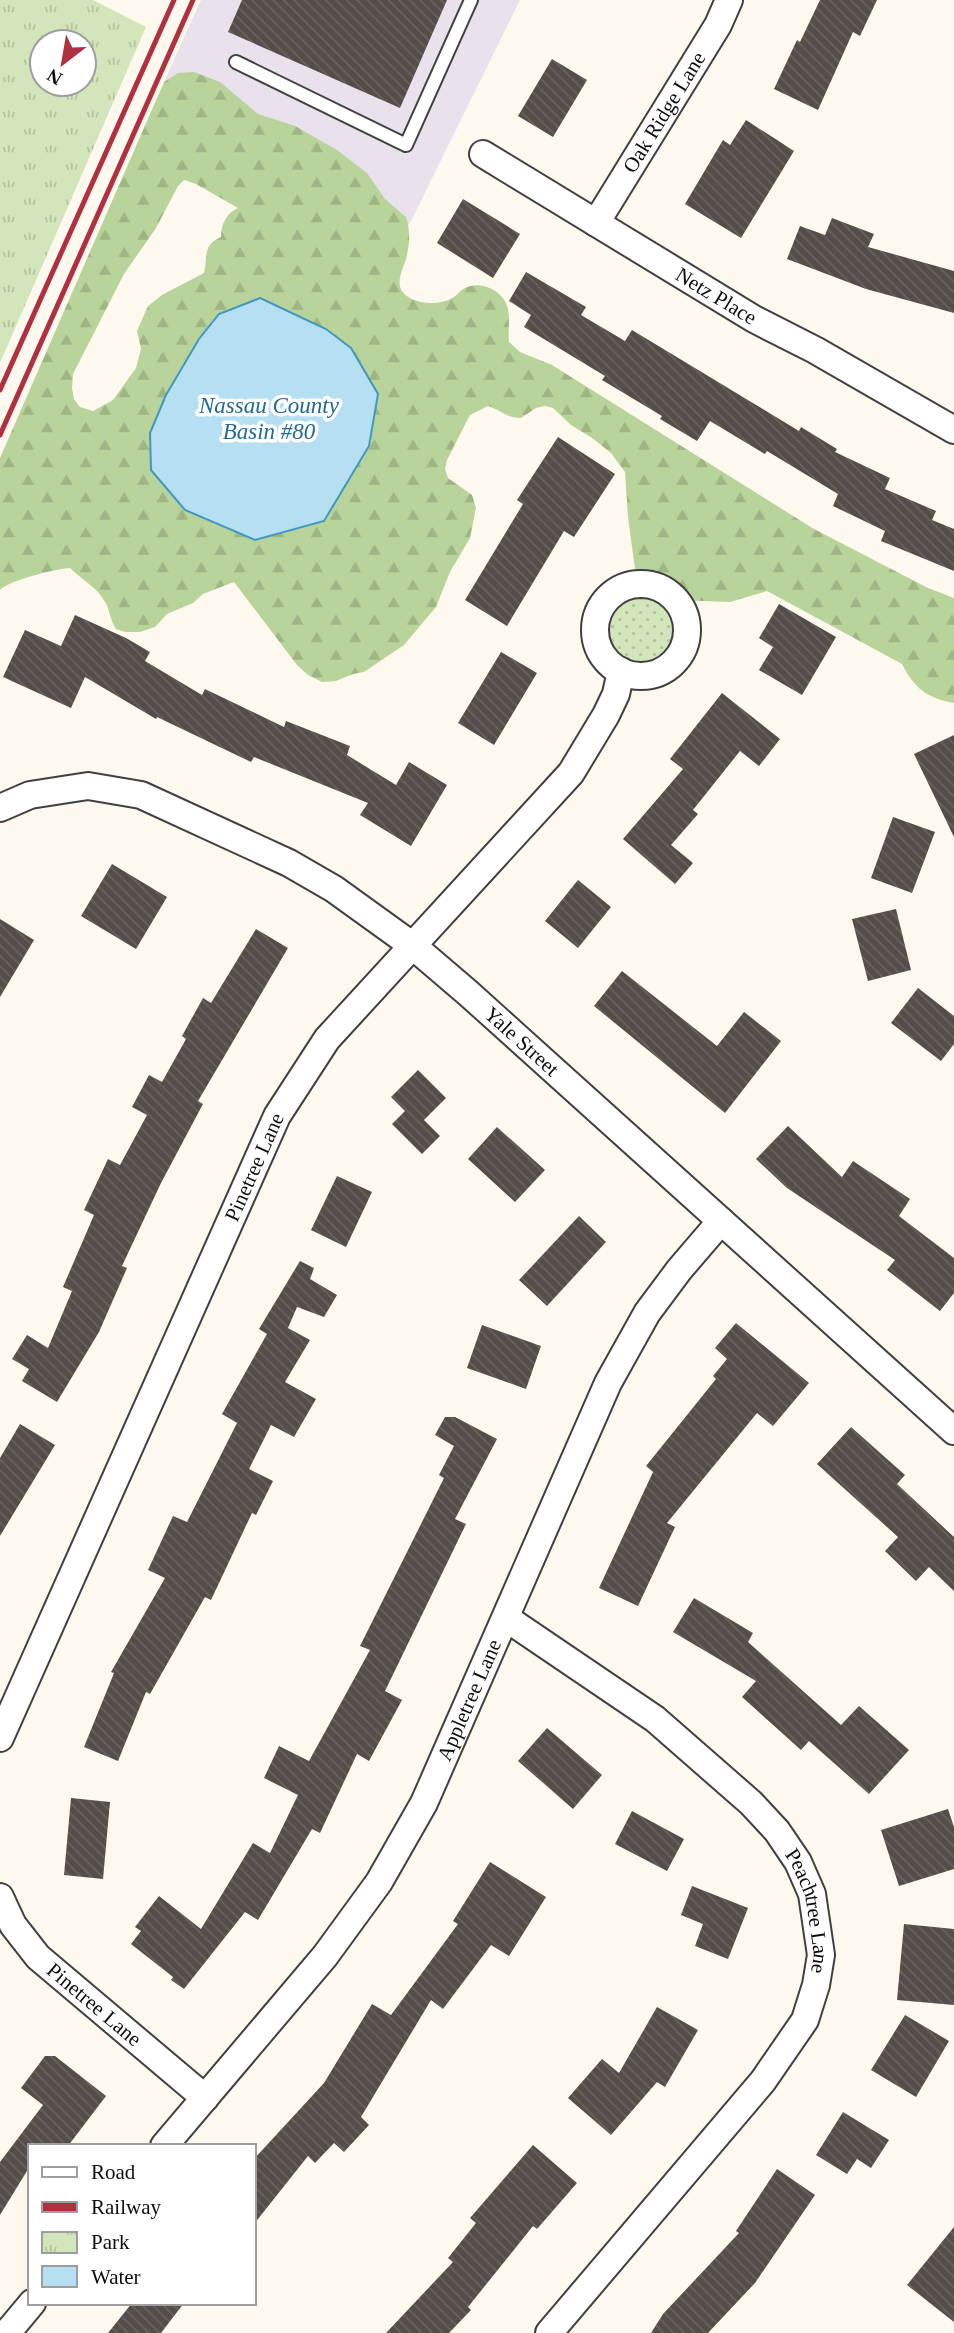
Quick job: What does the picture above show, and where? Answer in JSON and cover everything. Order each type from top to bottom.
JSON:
[{"type":"street","name":"Oak Ridge Lane","points":[[596,223],[718,25],[729,0]]},
{"type":"street","name":"Netz Place","points":[[483,154],[754,319],[815,350],[954,430]]},
{"type":"street","name":"Pinetree Lane","points":[[0,1738],[276,1116],[327,1039],[571,773],[607,715],[616,694],[621,671]]},
{"type":"street","name":"Yale Street","points":[[9,804],[30,795],[88,786],[141,795],[289,863],[358,904],[413,946],[954,1431]]},
{"type":"street","name":"Appletree Lane","points":[[166,2144],[325,1955],[379,1882],[425,1802],[608,1383],[659,1295],[721,1221]]},
{"type":"street","name":"Peachtree Lane","points":[[506,1618],[655,1719],[751,1802],[777,1831],[799,1862],[812,1894],[821,1955],[816,1985],[805,2020],[763,2081],[549,2333]]},
{"type":"street","name":"Pinetree Lane","points":[[0,1897],[13,1925],[38,1957],[205,2098]]},
{"type":"street","points":[[7,2333],[30,2305]]},
{"type":"lane","points":[[236,62],[406,145],[471,0]]},
{"type":"shaded area","points":[[201,0],[520,0],[409,225],[164,82]]},
{"type":"green space","points":[[0,0],[93,0],[146,27],[0,363]]},
{"type":"green space","points":[[194,72],[220,82],[258,114],[295,126],[337,150],[367,173],[385,199],[406,217],[409,245],[400,287],[406,296],[433,303],[447,301],[471,286],[485,286],[497,292],[506,303],[509,313],[509,342],[520,352],[552,365],[814,529],[928,588],[954,598],[954,703],[923,691],[902,664],[767,591],[730,602],[676,600],[652,585],[637,584],[625,472],[611,453],[571,425],[553,408],[545,406],[536,408],[521,418],[488,406],[470,415],[445,469],[448,478],[472,495],[476,508],[470,538],[450,572],[436,607],[404,645],[364,672],[336,681],[322,682],[308,675],[297,665],[234,582],[203,594],[193,603],[167,614],[155,627],[140,632],[116,629],[102,597],[70,568],[23,579],[0,590],[0,458],[164,82],[178,73]],"holes":[[[184,180],[238,208],[225,220],[221,237],[208,248],[204,273],[162,295],[148,306],[137,331],[141,349],[136,368],[113,400],[93,411],[80,407],[74,399],[73,374],[124,274],[156,228],[178,186]]]},
{"type":"green space","points":[[641,584],[658,588],[673,598],[683,613],[687,630],[683,647],[673,662],[658,672],[641,676],[624,672],[609,662],[599,647],[595,630],[599,613],[609,598],[624,588]]},
{"type":"water","name":"Nassau County Basin #80","points":[[260,298],[326,329],[351,348],[378,394],[369,446],[324,521],[255,540],[185,510],[151,470],[150,433],[166,395],[199,339],[219,314]]},
{"type":"building","points":[[242,0],[447,0],[400,108],[228,32]]},
{"type":"building","points":[[820,0],[877,0],[860,36],[853,32],[818,110],[774,89]]},
{"type":"building","points":[[552,59],[587,80],[553,137],[518,116]]},
{"type":"building","points":[[746,120],[794,151],[741,238],[685,204],[723,140],[730,145]]},
{"type":"building","points":[[463,199],[520,234],[493,278],[437,243]]},
{"type":"building","points":[[832,218],[874,234],[868,247],[954,271],[954,313],[866,289],[787,259],[800,226],[825,235]]},
{"type":"building","points":[[526,272],[586,307],[581,315],[625,341],[632,330],[799,431],[801,427],[837,449],[835,452],[890,478],[885,489],[936,511],[932,520],[954,529],[954,571],[881,541],[885,531],[833,506],[838,494],[767,451],[765,454],[710,421],[697,441],[660,419],[662,416],[602,380],[605,376],[524,327],[531,315],[509,301]]},
{"type":"building","points":[[558,437],[615,474],[574,537],[564,531],[507,626],[465,600],[523,504],[517,500]]},
{"type":"building","points":[[779,604],[836,637],[802,695],[759,670],[773,647],[759,638]]},
{"type":"building","points":[[75,615],[150,652],[145,661],[202,695],[205,689],[284,727],[286,721],[350,746],[347,755],[396,785],[409,762],[447,785],[411,846],[360,815],[368,803],[254,757],[251,762],[157,717],[156,719],[85,677],[71,708],[3,677],[25,630],[61,646]]},
{"type":"building","points":[[501,652],[537,673],[494,745],[458,723]]},
{"type":"building","points":[[722,693],[780,739],[759,766],[740,751],[693,810],[698,814],[671,845],[693,863],[675,884],[623,839],[683,769],[670,759]]},
{"type":"building","points":[[954,735],[954,837],[914,754]]},
{"type":"building","points":[[893,817],[935,832],[912,893],[871,878]]},
{"type":"building","points":[[112,864],[167,897],[136,949],[81,916]]},
{"type":"building","points":[[578,880],[611,907],[578,948],[545,921]]},
{"type":"building","points":[[896,909],[911,970],[868,981],[852,919]]},
{"type":"building","points":[[0,919],[34,940],[0,997]]},
{"type":"building","points":[[256,929],[288,948],[198,1101],[203,1104],[161,1183],[122,1266],[127,1268],[99,1332],[57,1402],[22,1381],[29,1369],[12,1359],[27,1335],[48,1348],[72,1291],[63,1287],[94,1215],[84,1210],[108,1159],[120,1165],[147,1115],[132,1107],[149,1075],[162,1082],[186,1039],[182,1036],[203,998],[211,1003]]},
{"type":"building","points":[[622,971],[717,1046],[744,1012],[781,1041],[725,1113],[594,1006]]},
{"type":"building","points":[[918,988],[954,1016],[954,1044],[941,1061],[891,1023]]},
{"type":"building","points":[[418,1070],[446,1098],[424,1120],[440,1136],[422,1154],[392,1124],[405,1111],[391,1097]]},
{"type":"building","points":[[788,1126],[842,1177],[853,1161],[910,1199],[899,1216],[954,1258],[954,1293],[940,1311],[887,1270],[895,1260],[787,1188],[756,1159]]},
{"type":"building","points":[[497,1127],[545,1170],[515,1202],[468,1159]]},
{"type":"building","points":[[337,1176],[372,1192],[346,1247],[311,1230]]},
{"type":"building","points":[[579,1216],[606,1242],[547,1306],[519,1280]]},
{"type":"building","points":[[300,1261],[314,1268],[310,1279],[337,1295],[324,1317],[297,1307],[288,1328],[310,1340],[285,1382],[316,1399],[294,1437],[271,1425],[249,1469],[273,1481],[256,1515],[252,1513],[211,1600],[205,1597],[150,1694],[146,1692],[118,1761],[84,1747],[114,1673],[111,1672],[165,1578],[148,1570],[173,1516],[187,1522],[237,1423],[222,1414],[267,1334],[259,1329]]},
{"type":"building","points":[[736,1323],[809,1383],[773,1426],[757,1413],[667,1523],[675,1527],[638,1606],[599,1588],[653,1472],[646,1466],[716,1379],[713,1376],[727,1359],[715,1348]]},
{"type":"building","points":[[482,1325],[541,1346],[526,1389],[467,1368]]},
{"type":"building","points":[[445,1417],[455,1417],[497,1439],[455,1519],[466,1524],[385,1691],[402,1700],[369,1761],[357,1754],[320,1833],[312,1829],[258,1920],[245,1912],[184,1989],[131,1944],[141,1931],[135,1927],[159,1896],[201,1929],[253,1843],[270,1853],[298,1795],[264,1778],[279,1746],[309,1761],[370,1650],[360,1646],[444,1478],[439,1475],[454,1446],[435,1435]]},
{"type":"building","points":[[20,1424],[55,1445],[0,1536],[0,1458]]},
{"type":"building","points":[[851,1427],[905,1475],[897,1484],[954,1537],[954,1591],[929,1567],[916,1581],[885,1551],[898,1537],[817,1464]]},
{"type":"building","points":[[694,1598],[753,1633],[748,1642],[841,1725],[859,1706],[909,1750],[869,1794],[809,1741],[801,1750],[742,1697],[756,1681],[673,1632]]},
{"type":"building","points":[[547,1728],[602,1775],[573,1809],[518,1761]]},
{"type":"building","points":[[71,1798],[110,1802],[103,1879],[64,1875]]},
{"type":"building","points":[[948,1809],[954,1827],[954,1869],[899,1886],[881,1830]]},
{"type":"building","points":[[632,1811],[684,1839],[667,1871],[615,1844]]},
{"type":"building","points":[[490,1862],[546,1897],[509,1956],[491,1945],[443,2009],[431,2000],[361,2117],[369,2125],[344,2152],[334,2143],[315,2163],[308,2156],[256,2221],[256,2157],[324,2083],[372,2004],[391,2015],[458,1924],[453,1921]]},
{"type":"building","points":[[692,1886],[748,1908],[728,1959],[695,1946],[703,1924],[681,1915]]},
{"type":"building","points":[[904,1924],[954,1929],[954,2005],[897,2000]]},
{"type":"building","points":[[657,2007],[698,2030],[665,2087],[657,2082],[611,2135],[568,2098],[602,2059],[619,2073]]},
{"type":"building","points":[[905,2015],[949,2041],[916,2097],[871,2070]]},
{"type":"building","points":[[45,2056],[55,2056],[106,2096],[70,2144],[28,2144],[28,2169],[0,2215],[0,2162],[43,2105],[21,2088]]},
{"type":"building","points":[[843,2112],[889,2140],[871,2168],[857,2159],[847,2174],[816,2155]]},
{"type":"building","points":[[533,2145],[577,2183],[537,2229],[533,2226],[468,2307],[471,2310],[449,2333],[386,2333],[453,2262],[448,2258],[476,2223],[470,2218]]},
{"type":"building","points":[[777,2169],[815,2195],[755,2283],[708,2333],[651,2333],[663,2314],[739,2233],[736,2231]]},
{"type":"building","points":[[954,2227],[954,2322],[907,2285]]},
{"type":"building","points":[[130,2305],[182,2305],[161,2333],[108,2333]]},
{"type":"railway","points":[[0,390],[174,0]]},
{"type":"railway","points":[[0,435],[193,0]]}]
